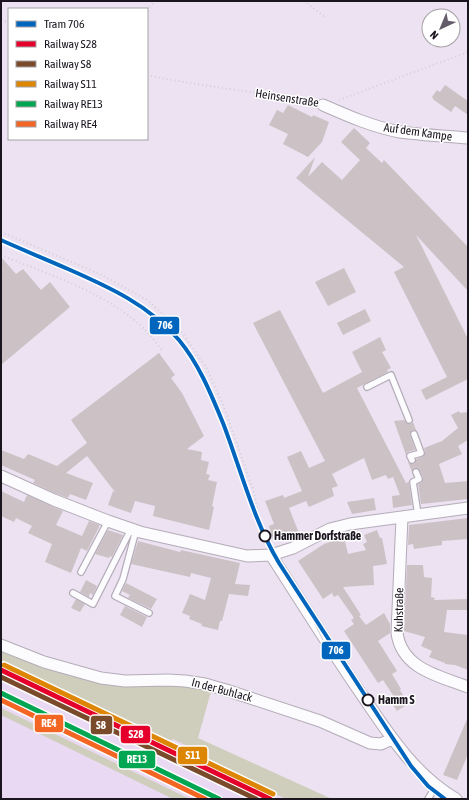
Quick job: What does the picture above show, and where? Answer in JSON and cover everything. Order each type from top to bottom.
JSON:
[{"type":"street","name":"Auf dem Kampe","points":[[323,105],[360,121],[385,129],[400,132],[468,138]]},
{"type":"street","points":[[1,476],[54,500],[134,530],[247,556],[271,555],[293,548],[330,529],[350,524],[468,508]]},
{"type":"street","name":"Kuhstraße","points":[[402,517],[397,633],[398,642],[410,660],[418,667],[468,687]]},
{"type":"street","points":[[271,555],[320,632],[392,739],[416,767],[436,786],[456,799]]},
{"type":"street","name":"In der Buhlack","points":[[1,645],[44,662],[101,678],[126,681],[168,680],[205,684],[320,721],[370,743],[381,744],[392,739]]},
{"type":"lane","points":[[367,387],[391,375],[409,420]]},
{"type":"lane","points":[[412,460],[410,456],[421,453],[414,434]]},
{"type":"lane","points":[[416,472],[419,479],[413,482],[418,514]]},
{"type":"lane","points":[[81,572],[108,521]]},
{"type":"lane","points":[[73,593],[93,604],[134,530]]},
{"type":"lane","points":[[134,530],[123,579],[115,596],[149,613]]},
{"type":"lane","points":[[428,799],[436,786]]},
{"type":"path","points":[[148,9],[155,1]]},
{"type":"path","points":[[304,1],[325,17]]},
{"type":"path","name":"Heinsenstraße","points":[[148,75],[207,86],[279,96],[323,105],[468,52]]},
{"type":"path","points":[[1,232],[102,275],[147,300],[182,333],[206,367],[224,407],[254,492],[263,538],[271,555]]},
{"type":"path","points":[[1,255],[92,294],[107,302],[142,326],[163,352]]},
{"type":"shaded area","points":[[1,646],[91,677],[212,688],[198,738],[332,799],[286,799],[188,752],[185,745],[173,739],[168,743],[1,664]]},
{"type":"shaded area","points":[[1,664],[168,743],[173,739],[185,745],[188,752],[286,799],[190,799],[1,708]]},
{"type":"shaded area","points":[[1,708],[190,799],[173,799],[1,715]]},
{"type":"shaded area","points":[[1,712],[181,799],[1,799]]},
{"type":"building","points":[[445,85],[468,101],[468,115],[455,106],[451,112],[434,100],[432,97],[437,90],[440,92]]},
{"type":"building","points":[[288,105],[312,117],[313,115],[329,122],[322,142],[308,157],[283,144],[288,134],[269,125],[277,110],[283,113]]},
{"type":"building","points":[[354,128],[370,143],[366,148],[382,163],[384,160],[468,247],[468,291],[416,235],[468,339],[468,379],[426,400],[421,390],[447,377],[394,272],[404,267],[296,178],[315,157],[308,177],[322,162],[342,180],[360,160],[341,142]]},
{"type":"building","points":[[1,257],[16,274],[23,269],[41,290],[50,282],[70,307],[1,365]]},
{"type":"building","points":[[344,268],[356,292],[328,306],[315,282]]},
{"type":"building","points":[[365,309],[371,321],[343,335],[337,323]]},
{"type":"building","points":[[280,310],[323,393],[362,372],[352,352],[380,337],[386,350],[382,352],[391,368],[387,370],[388,372],[357,388],[406,483],[409,482],[412,505],[393,508],[392,496],[400,495],[393,477],[388,479],[386,475],[372,480],[364,458],[332,474],[338,486],[332,488],[334,496],[309,507],[306,501],[289,508],[299,533],[286,538],[285,534],[273,539],[269,526],[274,524],[265,501],[283,495],[284,498],[302,491],[287,457],[301,451],[309,468],[325,461],[253,323]]},
{"type":"building","points":[[159,353],[175,375],[171,378],[182,393],[204,436],[187,449],[202,452],[201,460],[209,462],[206,474],[210,475],[208,480],[217,482],[209,530],[153,516],[155,506],[135,501],[131,513],[108,505],[113,491],[115,492],[87,456],[66,473],[93,483],[86,500],[70,494],[68,498],[57,494],[33,483],[35,480],[1,465],[1,450],[24,459],[28,454],[57,466],[87,443],[71,420]]},
{"type":"building","points":[[459,411],[460,413],[468,412],[468,440],[458,446],[462,454],[439,464],[445,483],[468,481],[468,499],[421,504],[418,484],[422,482],[423,477],[418,468],[414,468],[412,472],[408,462],[414,464],[416,459],[424,456],[424,448],[442,441],[458,428],[451,415]]},
{"type":"building","points":[[404,420],[408,424],[413,422],[416,430],[412,430],[410,434],[415,450],[408,452],[406,455],[394,421]]},
{"type":"building","points":[[1,491],[24,502],[27,495],[63,511],[56,525],[82,536],[89,521],[100,525],[87,551],[81,548],[71,573],[45,562],[52,544],[28,533],[32,526],[16,518],[14,522],[1,516]]},
{"type":"building","points":[[374,498],[376,510],[352,514],[347,502]]},
{"type":"building","points":[[468,518],[468,539],[442,541],[442,545],[414,549],[413,544],[408,545],[409,525]]},
{"type":"building","points":[[108,530],[123,535],[112,557],[110,556],[109,558],[95,554]]},
{"type":"building","points":[[377,530],[380,538],[382,538],[387,564],[373,566],[374,585],[343,587],[361,615],[359,616],[366,625],[384,613],[390,624],[390,633],[378,641],[397,671],[392,674],[401,689],[396,692],[400,690],[408,704],[397,711],[388,698],[393,695],[383,680],[378,683],[344,631],[354,624],[351,620],[354,618],[338,595],[334,597],[332,593],[323,599],[298,561],[324,544],[344,537],[348,554],[366,550],[363,544],[367,542],[364,535]]},
{"type":"building","points":[[138,541],[180,552],[181,550],[240,563],[235,584],[250,585],[248,596],[229,594],[218,630],[201,626],[202,624],[189,619],[190,616],[182,613],[190,594],[205,600],[211,578],[191,573],[190,577],[131,564]]},
{"type":"building","points":[[407,565],[423,565],[424,577],[432,578],[431,597],[435,598],[434,600],[468,599],[468,610],[447,610],[444,632],[468,635],[468,670],[455,665],[445,664],[429,657],[432,651],[421,646],[425,637],[404,631]]},
{"type":"building","points":[[86,580],[97,586],[93,595],[90,593],[89,597],[80,592]]},
{"type":"building","points":[[126,583],[157,599],[151,609],[128,598],[130,595],[122,591]]},
{"type":"building","points":[[76,599],[85,604],[80,612],[71,608]]},
{"type":"building","points":[[125,606],[147,617],[142,627],[120,615]]},
{"type":"building","points":[[468,717],[468,754],[457,780],[443,775]]},
{"type":"tram line","name":"706","points":[[1,240],[83,276],[128,298],[155,317],[179,340],[193,359],[209,390],[223,423],[255,512],[279,563],[411,766],[428,786],[445,799]]},
{"type":"tram line","points":[[303,601],[323,640]]},
{"type":"rail line","name":"S11","points":[[4,665],[273,794]]},
{"type":"rail line","name":"S28","points":[[1,670],[270,799]]},
{"type":"rail line","name":"S8","points":[[1,677],[256,799]]},
{"type":"rail line","name":"RE13","points":[[1,693],[219,799]]},
{"type":"rail line","name":"RE4","points":[[1,700],[205,799]]},
{"type":"place","name":"Hammer Dorfstraße","points":[[265,536]]},
{"type":"place","name":"Hamm S","points":[[368,700]]}]
